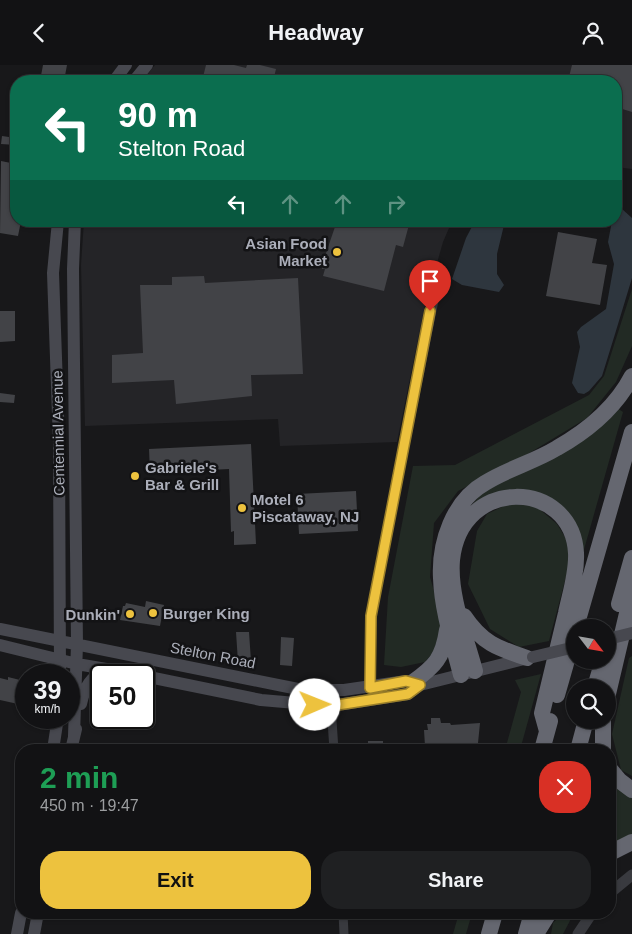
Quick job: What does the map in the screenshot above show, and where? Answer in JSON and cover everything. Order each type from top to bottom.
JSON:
[{"type":"highway","points":[[468,673],[448,622],[441,578],[442,551],[449,526],[465,499],[484,483],[556,449],[587,428],[609,407],[632,375]]},
{"type":"highway","points":[[578,619],[632,432]]},
{"type":"highway","points":[[468,673],[453,585],[452,559],[457,540],[463,527],[478,509],[500,498],[525,497],[534,500],[554,510],[567,524],[574,543],[576,567],[542,713],[547,731]]},
{"type":"highway","points":[[611,679],[630,587],[632,558]]},
{"type":"highway","points":[[616,623],[630,587]]},
{"type":"highway","points":[[457,604],[465,618],[484,640],[499,649],[530,658]]},
{"type":"highway","points":[[416,683],[439,660],[445,646],[448,622]]},
{"type":"highway","points":[[544,744],[566,664]]},
{"type":"highway","points":[[580,744],[584,729]]},
{"type":"highway","points":[[602,729],[602,744]]},
{"type":"highway","points":[[616,776],[632,790]]},
{"type":"highway","points":[[616,850],[632,842]]},
{"type":"highway","points":[[489,934],[494,919]]},
{"type":"highway","points":[[526,934],[530,919]]},
{"type":"highway","points":[[536,934],[545,919]]},
{"type":"main road","name":"Centennial Avenue","points":[[57,227],[53,273],[59,443],[60,664]]},
{"type":"main road","name":"Centennial Avenue","points":[[75,227],[73,269],[77,664]]},
{"type":"main road","name":"Stelton Road","points":[[0,629],[303,690],[370,688],[406,681],[416,683],[468,673],[566,649]]},
{"type":"main road","points":[[616,637],[632,633]]},
{"type":"main road","name":"Stelton Road","points":[[0,645],[77,664]]},
{"type":"main road","name":"Stelton Road","points":[[155,678],[261,699],[331,706],[408,694],[416,683]]},
{"type":"main road","points":[[72,744],[86,686],[90,681]]},
{"type":"main road","points":[[54,744],[56,729]]},
{"type":"main road","name":"Centennial Avenue","points":[[74,729],[74,736]]},
{"type":"main road","points":[[17,934],[20,919]]},
{"type":"main road","points":[[34,934],[37,919]]},
{"type":"street","points":[[370,688],[371,616],[440,270]]},
{"type":"street","points":[[331,706],[334,744]]},
{"type":"street","points":[[616,888],[632,875]]},
{"type":"street","points":[[343,919],[344,934]]},
{"type":"street","points":[[578,934],[588,919]]},
{"type":"shaded area","points":[[155,65],[632,65],[632,169],[622,168],[622,75],[147,75]]},
{"type":"shaded area","points":[[622,209],[632,218],[632,278],[602,376],[589,391],[584,394],[578,393],[572,383],[580,347],[577,332],[606,309],[614,264],[608,242],[611,227],[622,227]]},
{"type":"shaded area","points":[[84,227],[449,227],[443,242],[425,305],[397,442],[280,446],[278,419],[85,426],[81,265]]},
{"type":"shaded area","points":[[472,227],[504,227],[497,254],[497,274],[504,285],[499,292],[462,285],[452,279],[466,238]]},
{"type":"shaded area","points":[[632,289],[632,346],[616,382],[587,418],[518,460],[458,491],[434,523],[430,577],[442,620],[438,647],[425,662],[401,667],[384,665],[388,597],[413,466],[455,465],[589,395],[604,376]]},
{"type":"shaded area","points":[[617,408],[623,412],[583,553],[551,501],[468,509],[489,485]]},
{"type":"shaded area","points":[[510,503],[537,507],[557,524],[568,542],[571,558],[549,641],[519,647],[490,629],[468,584],[477,531],[487,514]]},
{"type":"shaded area","points":[[632,656],[632,776],[621,770],[612,734],[613,729],[616,729],[616,716],[629,658]]},
{"type":"shaded area","points":[[541,674],[522,744],[507,744],[521,692],[515,680]]},
{"type":"shaded area","points":[[616,782],[632,795],[632,837],[616,845]]},
{"type":"shaded area","points":[[457,919],[470,919],[466,934],[453,934]]},
{"type":"shaded area","points":[[557,919],[571,919],[563,934],[551,934],[553,923]]},
{"type":"building","points":[[43,65],[67,65],[65,75],[41,75]]},
{"type":"building","points":[[206,65],[234,65],[246,68],[247,65],[260,65],[276,69],[274,75],[204,75]]},
{"type":"building","points":[[572,65],[632,65],[632,112],[622,109],[622,75],[570,75]]},
{"type":"building","points":[[2,136],[10,137],[10,145],[1,144]]},
{"type":"building","points":[[1,161],[10,163],[10,227],[20,227],[18,236],[0,233]]},
{"type":"building","points":[[335,227],[408,227],[403,247],[396,245],[384,291],[323,276],[325,269],[322,269]]},
{"type":"building","points":[[558,232],[597,239],[592,263],[607,265],[600,305],[546,296]]},
{"type":"building","points":[[204,276],[205,283],[298,278],[303,374],[251,375],[252,396],[176,404],[174,380],[112,383],[112,355],[143,353],[140,285],[172,285],[172,277]]},
{"type":"building","points":[[0,311],[15,311],[15,341],[0,342]]},
{"type":"building","points":[[0,393],[15,395],[14,403],[0,402]]},
{"type":"building","name":"Motel 6 Piscataway, NJ","points":[[251,444],[256,544],[234,545],[234,531],[231,532],[229,469],[150,473],[149,449]]},
{"type":"building","points":[[356,491],[358,531],[299,534],[297,494]]},
{"type":"building","points":[[146,601],[164,605],[160,626],[120,620],[123,606],[126,603],[145,607]]},
{"type":"building","points":[[236,632],[249,632],[251,661],[238,662]]},
{"type":"building","points":[[281,637],[294,638],[292,666],[280,665]]},
{"type":"building","points":[[8,677],[15,679],[15,703],[0,700],[0,678],[8,680]]},
{"type":"building","points":[[431,718],[440,718],[441,723],[450,723],[451,725],[480,723],[478,743],[425,744],[424,730],[428,730],[427,724],[431,724]]},
{"type":"building","points":[[368,741],[383,741],[383,744],[368,744]]},
{"type":"place","name":"Asian Food Market","points":[[337,252]]},
{"type":"place","name":"Gabriele's Bar & Grill","points":[[135,476]]},
{"type":"place","name":"Motel 6 Piscataway, NJ","points":[[242,508]]},
{"type":"place","name":"Burger King","points":[[153,613]]},
{"type":"place","name":"Dunkin'","points":[[130,614]]},
{"type":"route","points":[[315,705],[331,706],[408,694],[420,685],[406,681],[370,688],[369,639],[371,616],[430,311]]}]
